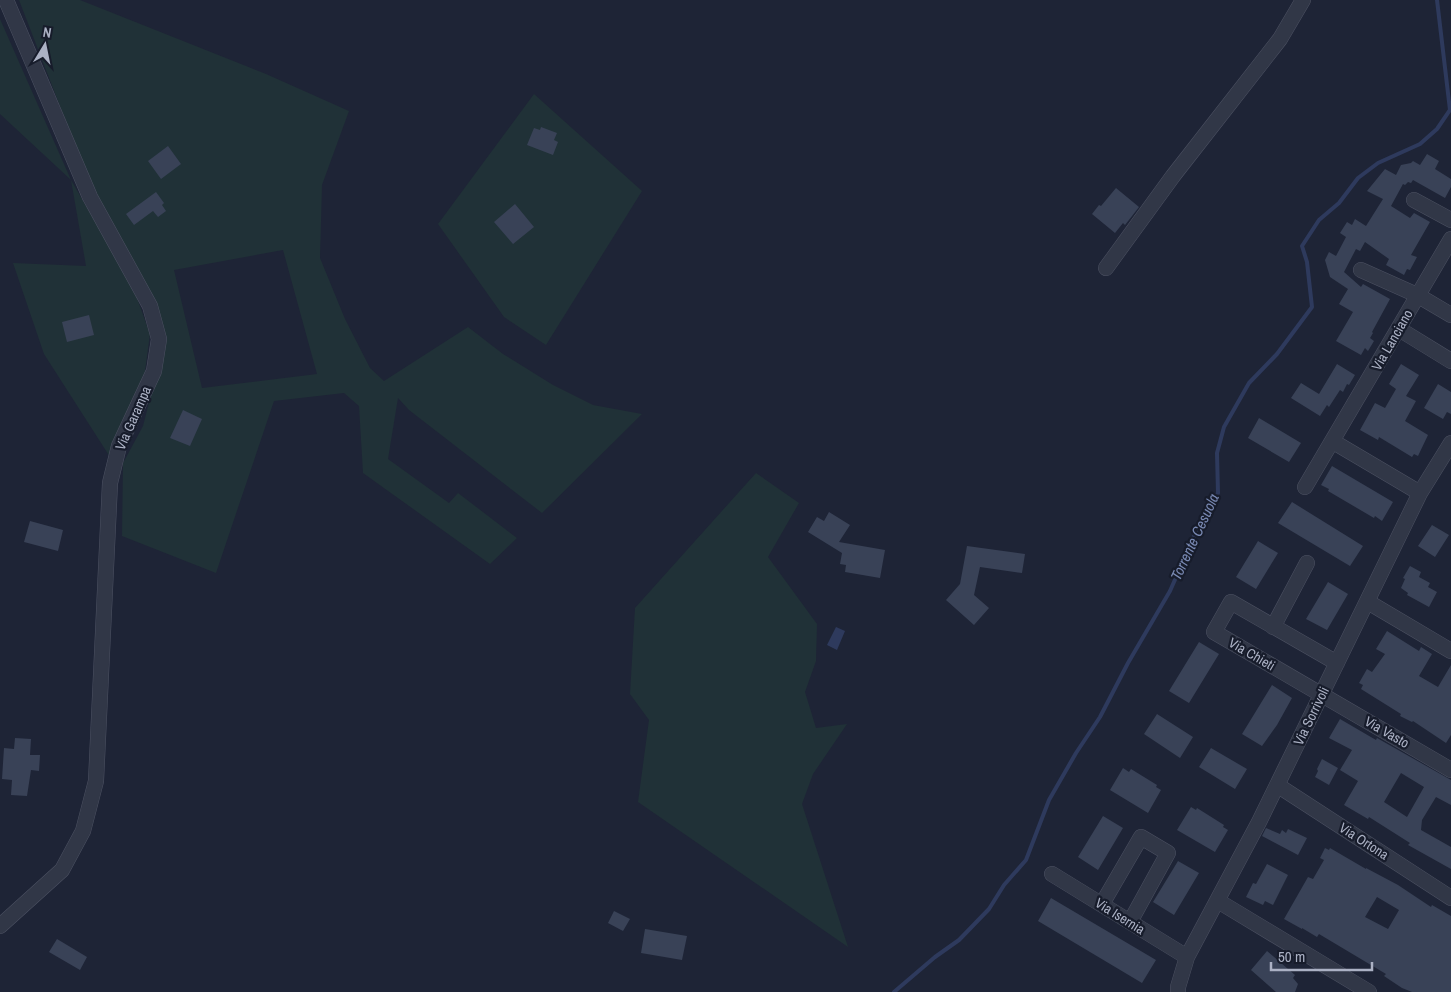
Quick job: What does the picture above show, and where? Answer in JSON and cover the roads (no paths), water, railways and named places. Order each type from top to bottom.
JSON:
[{"type":"street","name":"Via Garampa","points":[[0,926],[62,870],[83,832],[96,781],[110,483],[119,446],[154,372],[159,340],[150,306],[90,197],[6,0]]},
{"type":"street","points":[[1106,268],[1172,176],[1280,39],[1304,0]]},
{"type":"street","points":[[1414,200],[1451,220]]},
{"type":"street","name":"Via Lanciano","points":[[1305,487],[1451,238]]},
{"type":"street","points":[[1360,270],[1417,295],[1451,315]]},
{"type":"street","points":[[1399,329],[1451,361]]},
{"type":"street","points":[[1332,441],[1420,493]]},
{"type":"street","name":"Via Sorrivoli","points":[[1178,992],[1187,958],[1277,785],[1420,493],[1451,442]]},
{"type":"street","points":[[1273,627],[1307,563]]},
{"type":"street","name":"Via Chieti","points":[[1322,695],[1214,632],[1231,602],[1337,663]]},
{"type":"street","points":[[1368,602],[1451,651]]},
{"type":"street","name":"Via Vasto","points":[[1322,695],[1451,770]]},
{"type":"street","name":"Via Ortona","points":[[1277,785],[1451,898]]},
{"type":"street","points":[[1102,904],[1141,837],[1168,853],[1130,922]]},
{"type":"street","name":"Via Isernia","points":[[1052,874],[1187,958]]},
{"type":"street","points":[[1218,901],[1369,992]]},
{"type":"street","points":[[1169,992],[1180,964],[1187,958]]},
{"type":"water","points":[[836,627],[845,631],[837,650],[827,645]]},
{"type":"waterway","name":"Torrente Cesuola","points":[[894,992],[935,957],[959,940],[989,909],[1004,885],[1026,860],[1049,800],[1076,753],[1100,717],[1128,663],[1170,591],[1199,525],[1218,493],[1217,453],[1224,427],[1249,383],[1277,354],[1312,307],[1307,262],[1302,246],[1319,220],[1339,203],[1358,178],[1378,163],[1420,144],[1437,129],[1450,110],[1437,0]]}]
